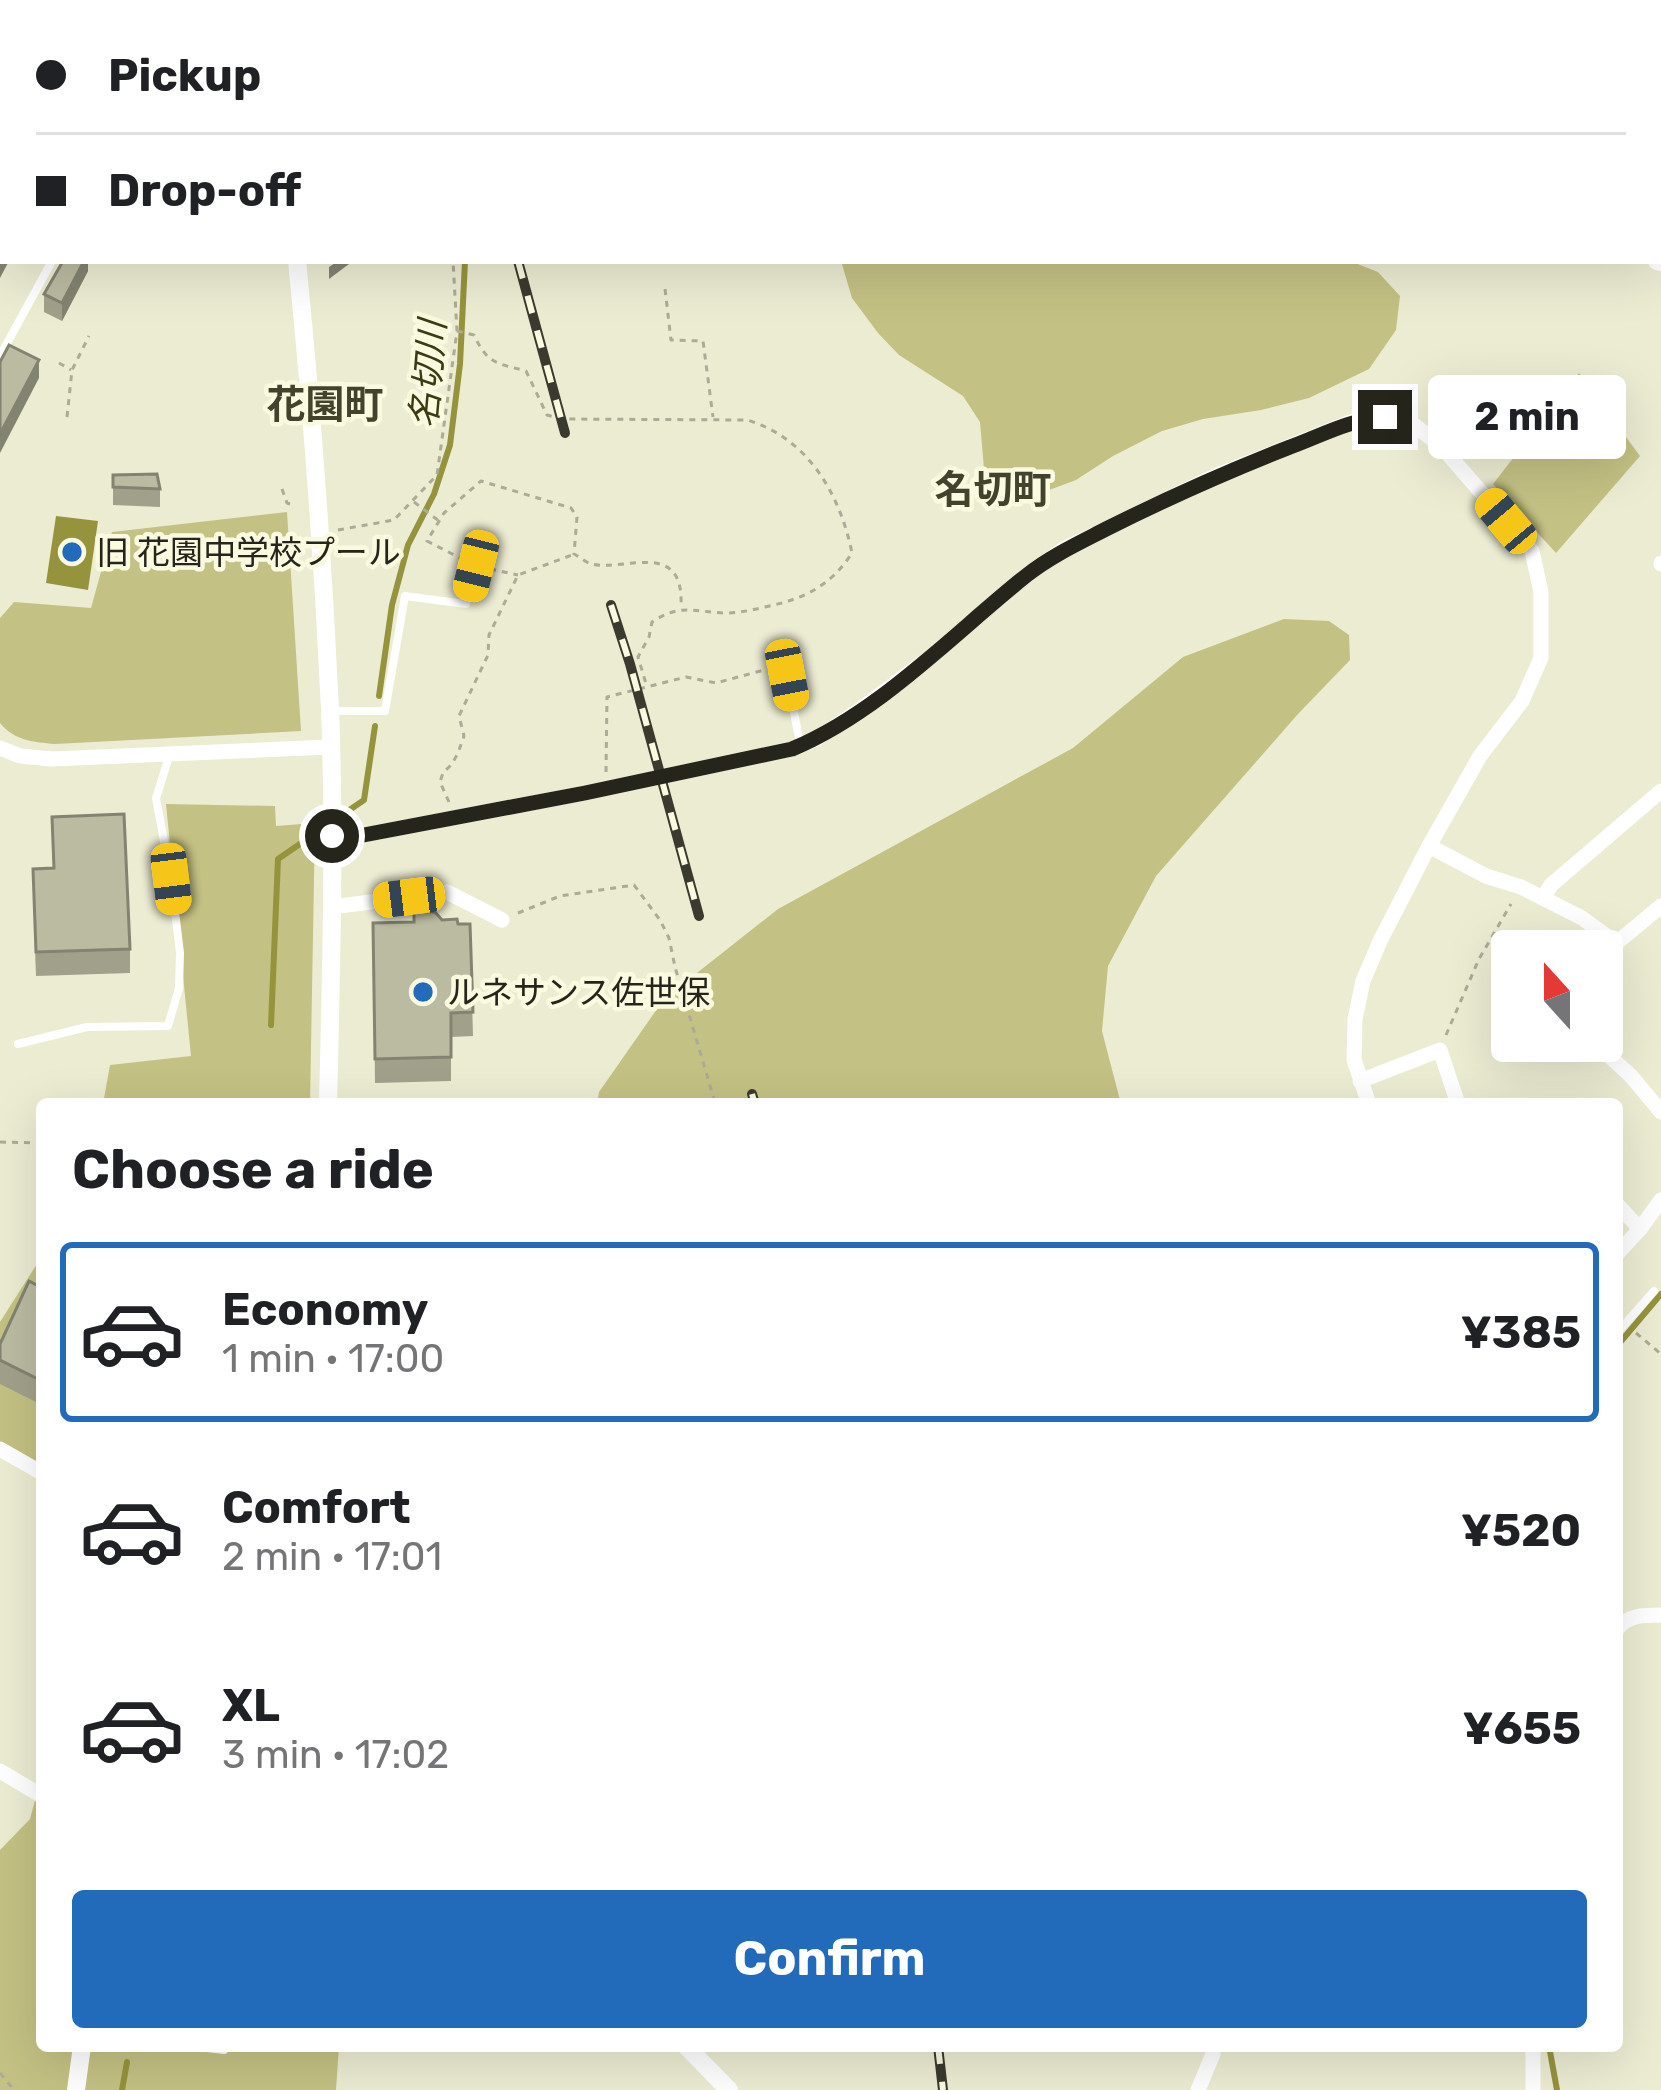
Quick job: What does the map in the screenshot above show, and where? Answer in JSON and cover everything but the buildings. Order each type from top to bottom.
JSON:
[{"type":"street","points":[[297,264],[330,711],[328,1098]]},
{"type":"street","points":[[332,838],[606,788],[800,746],[858,711],[1064,550],[1215,476],[1358,419],[1409,421],[1441,446],[1532,551],[1541,592],[1541,658],[1522,701],[1480,756],[1429,846],[1363,981],[1355,1019],[1354,1060],[1367,1098]]},
{"type":"street","points":[[0,748],[20,756],[52,759],[330,747]]},
{"type":"street","points":[[1543,898],[1551,884],[1661,791]]},
{"type":"street","points":[[1429,846],[1486,876],[1521,886],[1598,930]]},
{"type":"street","points":[[332,907],[447,892],[502,920]]},
{"type":"street","points":[[1623,937],[1661,906]]},
{"type":"street","points":[[1360,1081],[1440,1050],[1456,1098]]},
{"type":"street","points":[[1615,1062],[1661,1112]]},
{"type":"street","points":[[1623,1247],[1661,1200]]},
{"type":"street","points":[[1623,1211],[1640,1229]]},
{"type":"street","points":[[0,1450],[36,1470]]},
{"type":"street","points":[[1623,1622],[1661,1615]]},
{"type":"street","points":[[0,1772],[36,1793]]},
{"type":"street","points":[[76,2090],[81,2052]]},
{"type":"street","points":[[692,2052],[729,2090]]},
{"type":"street","points":[[1533,2052],[1533,2090]]},
{"type":"street","points":[[1198,2090],[1213,2054]]},
{"type":"lane","points":[[0,356],[50,264]]},
{"type":"lane","points":[[330,711],[385,711],[405,596],[466,604],[476,566]]},
{"type":"lane","points":[[787,675],[800,746]]},
{"type":"lane","points":[[18,1044],[87,1028],[168,1026],[179,988],[180,952],[156,798],[170,755]]},
{"type":"lane","points":[[1623,1326],[1654,1291]]},
{"type":"path","points":[[318,533],[394,520],[437,476],[457,331],[452,264]]},
{"type":"path","points":[[664,289],[671,340],[703,341],[713,420]]},
{"type":"path","points":[[457,331],[474,335],[490,361],[526,371],[547,415],[562,419],[747,420],[768,426],[805,454],[829,484],[852,553],[839,573],[790,602],[732,614],[672,609],[652,622],[638,657],[646,687]]},
{"type":"path","points":[[68,417],[73,370],[88,336]]},
{"type":"path","points":[[59,363],[73,370]]},
{"type":"path","points":[[574,554],[577,518],[571,508],[482,482],[439,520],[427,541],[476,566],[518,575],[574,554],[592,564],[656,562],[679,583],[681,610]]},
{"type":"path","points":[[282,490],[287,503],[293,505]]},
{"type":"path","points":[[412,501],[439,520]]},
{"type":"path","points":[[451,805],[444,797],[442,773],[452,764],[464,736],[459,716],[518,575]]},
{"type":"path","points":[[606,788],[607,697],[686,677],[716,683],[776,667],[787,675]]},
{"type":"path","points":[[502,920],[560,896],[634,885],[669,938],[714,1098]]},
{"type":"path","points":[[1440,1050],[1479,959],[1521,886]]},
{"type":"path","points":[[0,1142],[36,1143]]},
{"type":"path","points":[[1625,1324],[1661,1354]]},
{"type":"path","points":[[0,2072],[14,2090]]},
{"type":"shaded area","points":[[842,264],[1358,264],[1378,272],[1400,296],[1396,330],[1369,369],[1309,398],[1162,431],[1076,480],[1028,498],[1000,492],[984,469],[980,422],[963,396],[899,355],[852,298]]},
{"type":"shaded area","points":[[1579,373],[1640,456],[1556,553],[1493,484]]},
{"type":"shaded area","points":[[287,512],[301,731],[55,744],[18,737],[0,723],[0,618],[14,602],[91,608],[112,532]]},
{"type":"shaded area","name":"旧 花園中学校プール","points":[[56,516],[98,521],[88,590],[46,583]]},
{"type":"shaded area","points":[[1284,619],[1329,621],[1349,635],[1350,660],[1156,876],[1108,966],[1102,1031],[1119,1098],[598,1098],[664,999],[778,909],[1073,748],[1183,657]]},
{"type":"shaded area","points":[[166,804],[275,806],[276,826],[315,823],[310,1098],[104,1098],[110,1065],[191,1056]]},
{"type":"shaded area","points":[[36,1265],[36,1473],[0,1456],[0,1322]]},
{"type":"shaded area","points":[[36,1796],[36,2052],[339,2052],[336,2090],[0,2090],[0,1850],[30,1819]]},
{"type":"waterway","name":"名切川","points":[[379,696],[392,605],[408,545],[434,494],[450,445],[465,264]]},
{"type":"waterway","name":"名切川","points":[[271,1025],[278,859],[364,800],[375,726]]},
{"type":"waterway","points":[[1623,1339],[1661,1294]]},
{"type":"waterway","points":[[1550,2052],[1557,2090]]},
{"type":"waterway","name":"名切川","points":[[122,2090],[127,2062]]},
{"type":"railway","points":[[519,264],[565,433]]},
{"type":"railway","points":[[611,605],[699,916]]},
{"type":"railway","points":[[752,1094],[753,1098]]},
{"type":"railway","points":[[939,2052],[943,2090]]},
{"type":"place","name":"旧 花園中学校プール","points":[[72,552]]},
{"type":"place","name":"ルネサンス佐世保","points":[[423,992]]},
{"type":"district","name":"花園町","points":[[325,405]]},
{"type":"district","name":"名切町","points":[[993,490]]},
{"type":"route","points":[[332,836],[332,841],[792,749],[858,711],[1064,550],[1215,476],[1358,419],[1385,417]]}]
